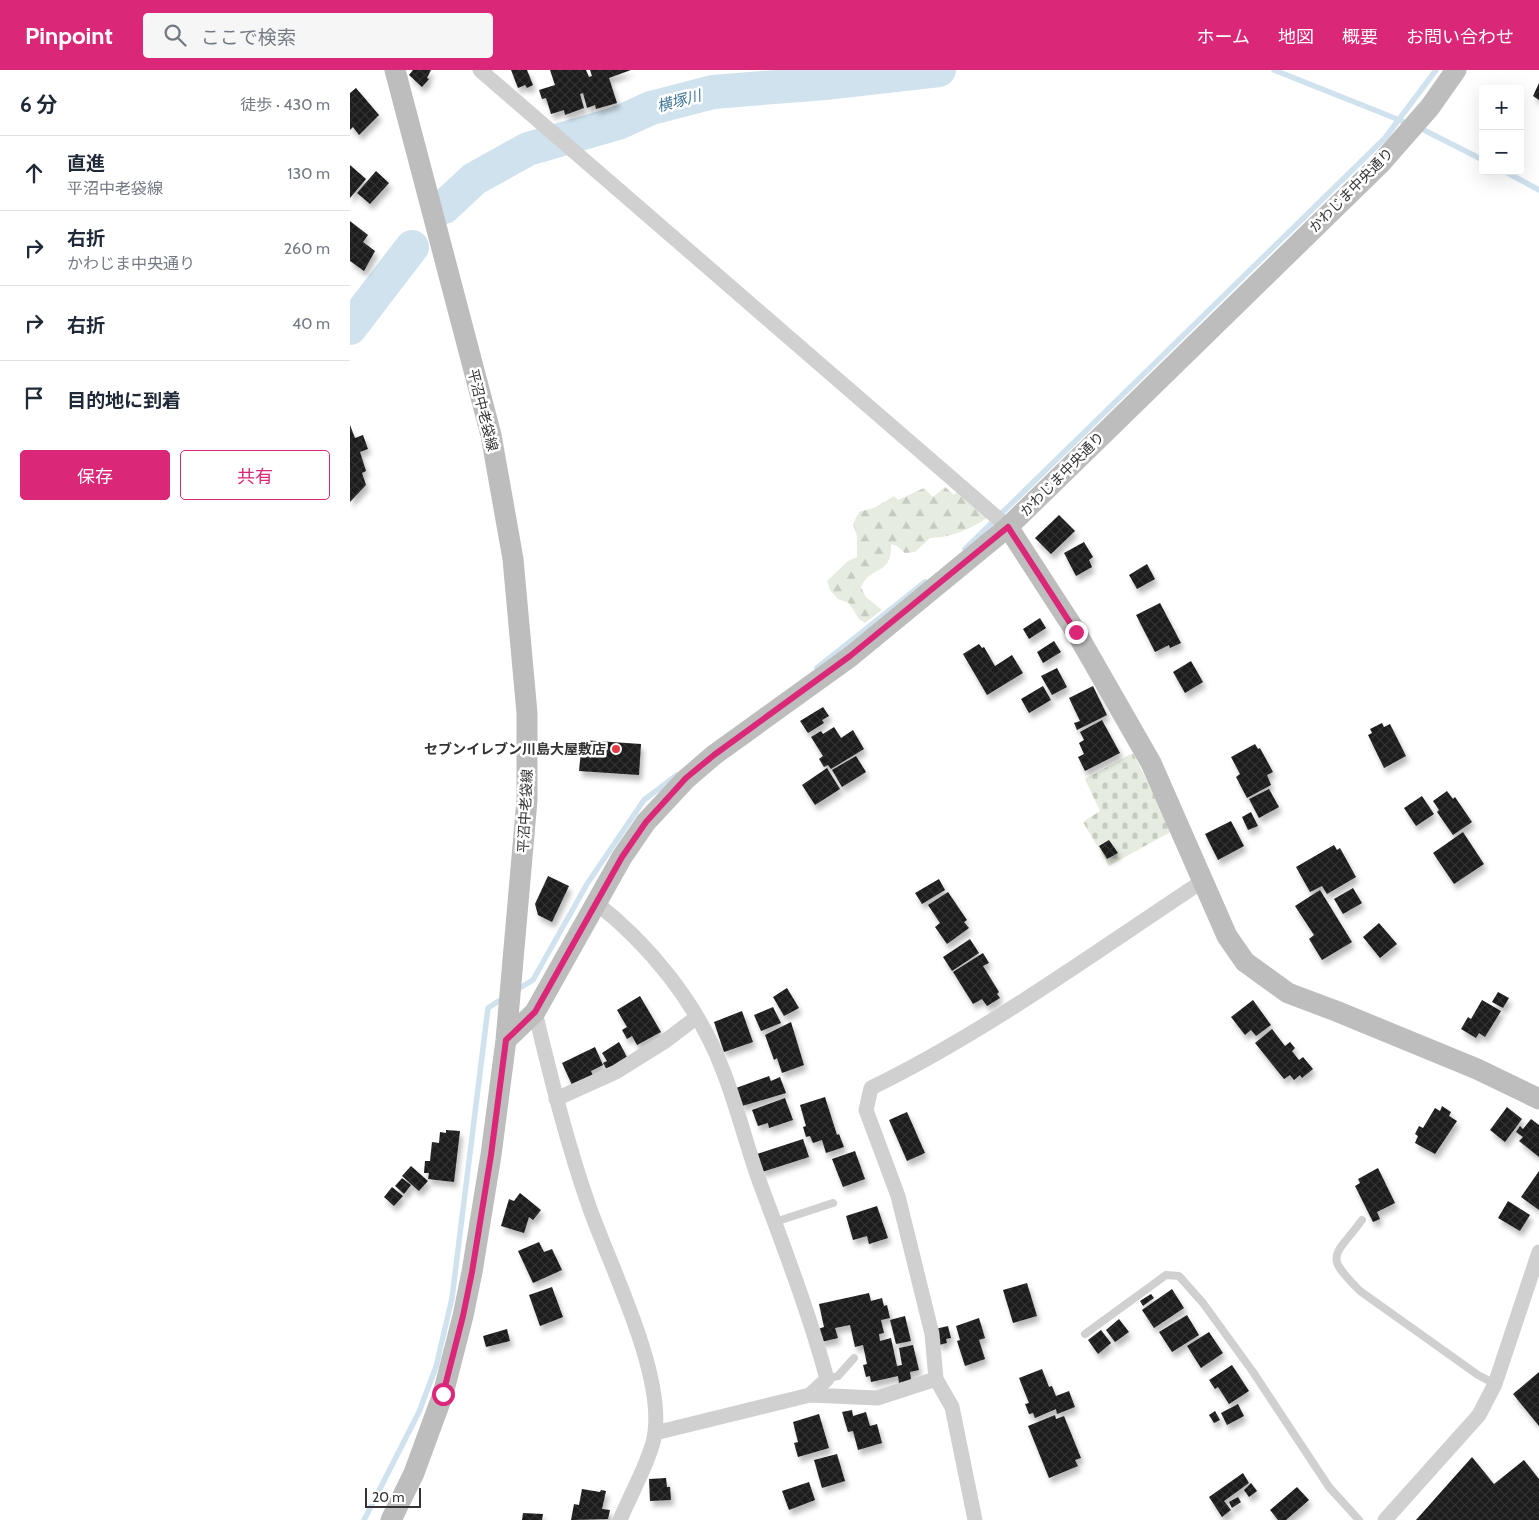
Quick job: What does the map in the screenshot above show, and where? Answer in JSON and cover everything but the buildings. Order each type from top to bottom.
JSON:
[{"type":"street","name":"平沼中老袋線","points":[[390,1520],[414,1473],[443,1394],[463,1316],[491,1155],[506,1040],[527,800],[527,713],[513,559],[491,435],[395,70]]},
{"type":"street","points":[[480,70],[1008,527],[1076,632],[1151,763],[1226,936],[1245,962],[1265,979],[1288,993],[1477,1069],[1539,1099]]},
{"type":"street","name":"かわじま中央通り","points":[[506,1040],[535,1012],[595,902],[646,822],[686,778],[714,755],[850,656],[1008,527],[1380,164],[1430,107],[1456,70]]},
{"type":"street","points":[[975,1520],[952,1407],[936,1379],[932,1334],[898,1196],[866,1110],[870,1088],[904,1072],[986,1024],[1203,881]]},
{"type":"street","points":[[595,902],[651,955],[697,1018],[722,1066],[814,1330],[826,1379],[810,1395]]},
{"type":"street","points":[[535,1012],[556,1099],[589,1208],[640,1344],[654,1390],[655,1433],[620,1520]]},
{"type":"street","points":[[556,1099],[616,1072],[664,1042],[697,1018]]},
{"type":"street","points":[[1385,1520],[1479,1415],[1495,1384],[1539,1252]]},
{"type":"street","points":[[655,1433],[810,1395],[877,1398],[936,1379]]},
{"type":"lane","points":[[775,1222],[833,1203]]},
{"type":"lane","points":[[1362,1220],[1336,1254],[1336,1265],[1344,1275],[1360,1291],[1478,1375],[1495,1384]]},
{"type":"lane","points":[[1085,1334],[1166,1275],[1179,1276],[1203,1303],[1253,1372],[1328,1487],[1359,1520]]},
{"type":"lane","points":[[826,1379],[838,1376],[854,1358]]},
{"type":"green space","points":[[945,487],[954,495],[960,489],[987,518],[960,532],[930,538],[915,552],[905,553],[897,546],[891,544],[890,554],[885,566],[870,575],[861,587],[866,597],[882,610],[865,623],[859,619],[849,603],[838,599],[830,590],[827,581],[848,561],[857,557],[857,536],[853,524],[859,512],[876,507],[894,496],[898,500],[924,488],[933,497]]},
{"type":"green space","points":[[1133,753],[1172,831],[1109,866],[1083,822],[1100,811],[1085,779]]},
{"type":"waterway","name":"横塚川","points":[[444,207],[474,179],[528,149],[618,123],[651,108],[713,92],[825,83],[939,70]]},
{"type":"waterway","points":[[1274,70],[1402,121]]},
{"type":"waterway","points":[[965,549],[1385,138],[1436,70]]},
{"type":"waterway","points":[[1418,127],[1479,158]]},
{"type":"waterway","points":[[1511,175],[1539,190]]},
{"type":"waterway","name":"横塚川","points":[[350,328],[412,247]]},
{"type":"waterway","points":[[817,668],[925,582]]},
{"type":"waterway","points":[[515,991],[533,980],[587,884],[644,800],[677,775]]},
{"type":"waterway","points":[[364,1520],[419,1412],[436,1367],[452,1298],[488,1008],[505,997]]},
{"type":"place","name":"セブンイレブン川島大屋敷店","points":[[616,749]]},
{"type":"route","points":[[443,1394],[472,1272],[491,1155],[506,1040],[535,1012],[548,992],[595,902],[646,822],[686,778],[714,755],[850,656],[1008,527],[1076,632]]}]
